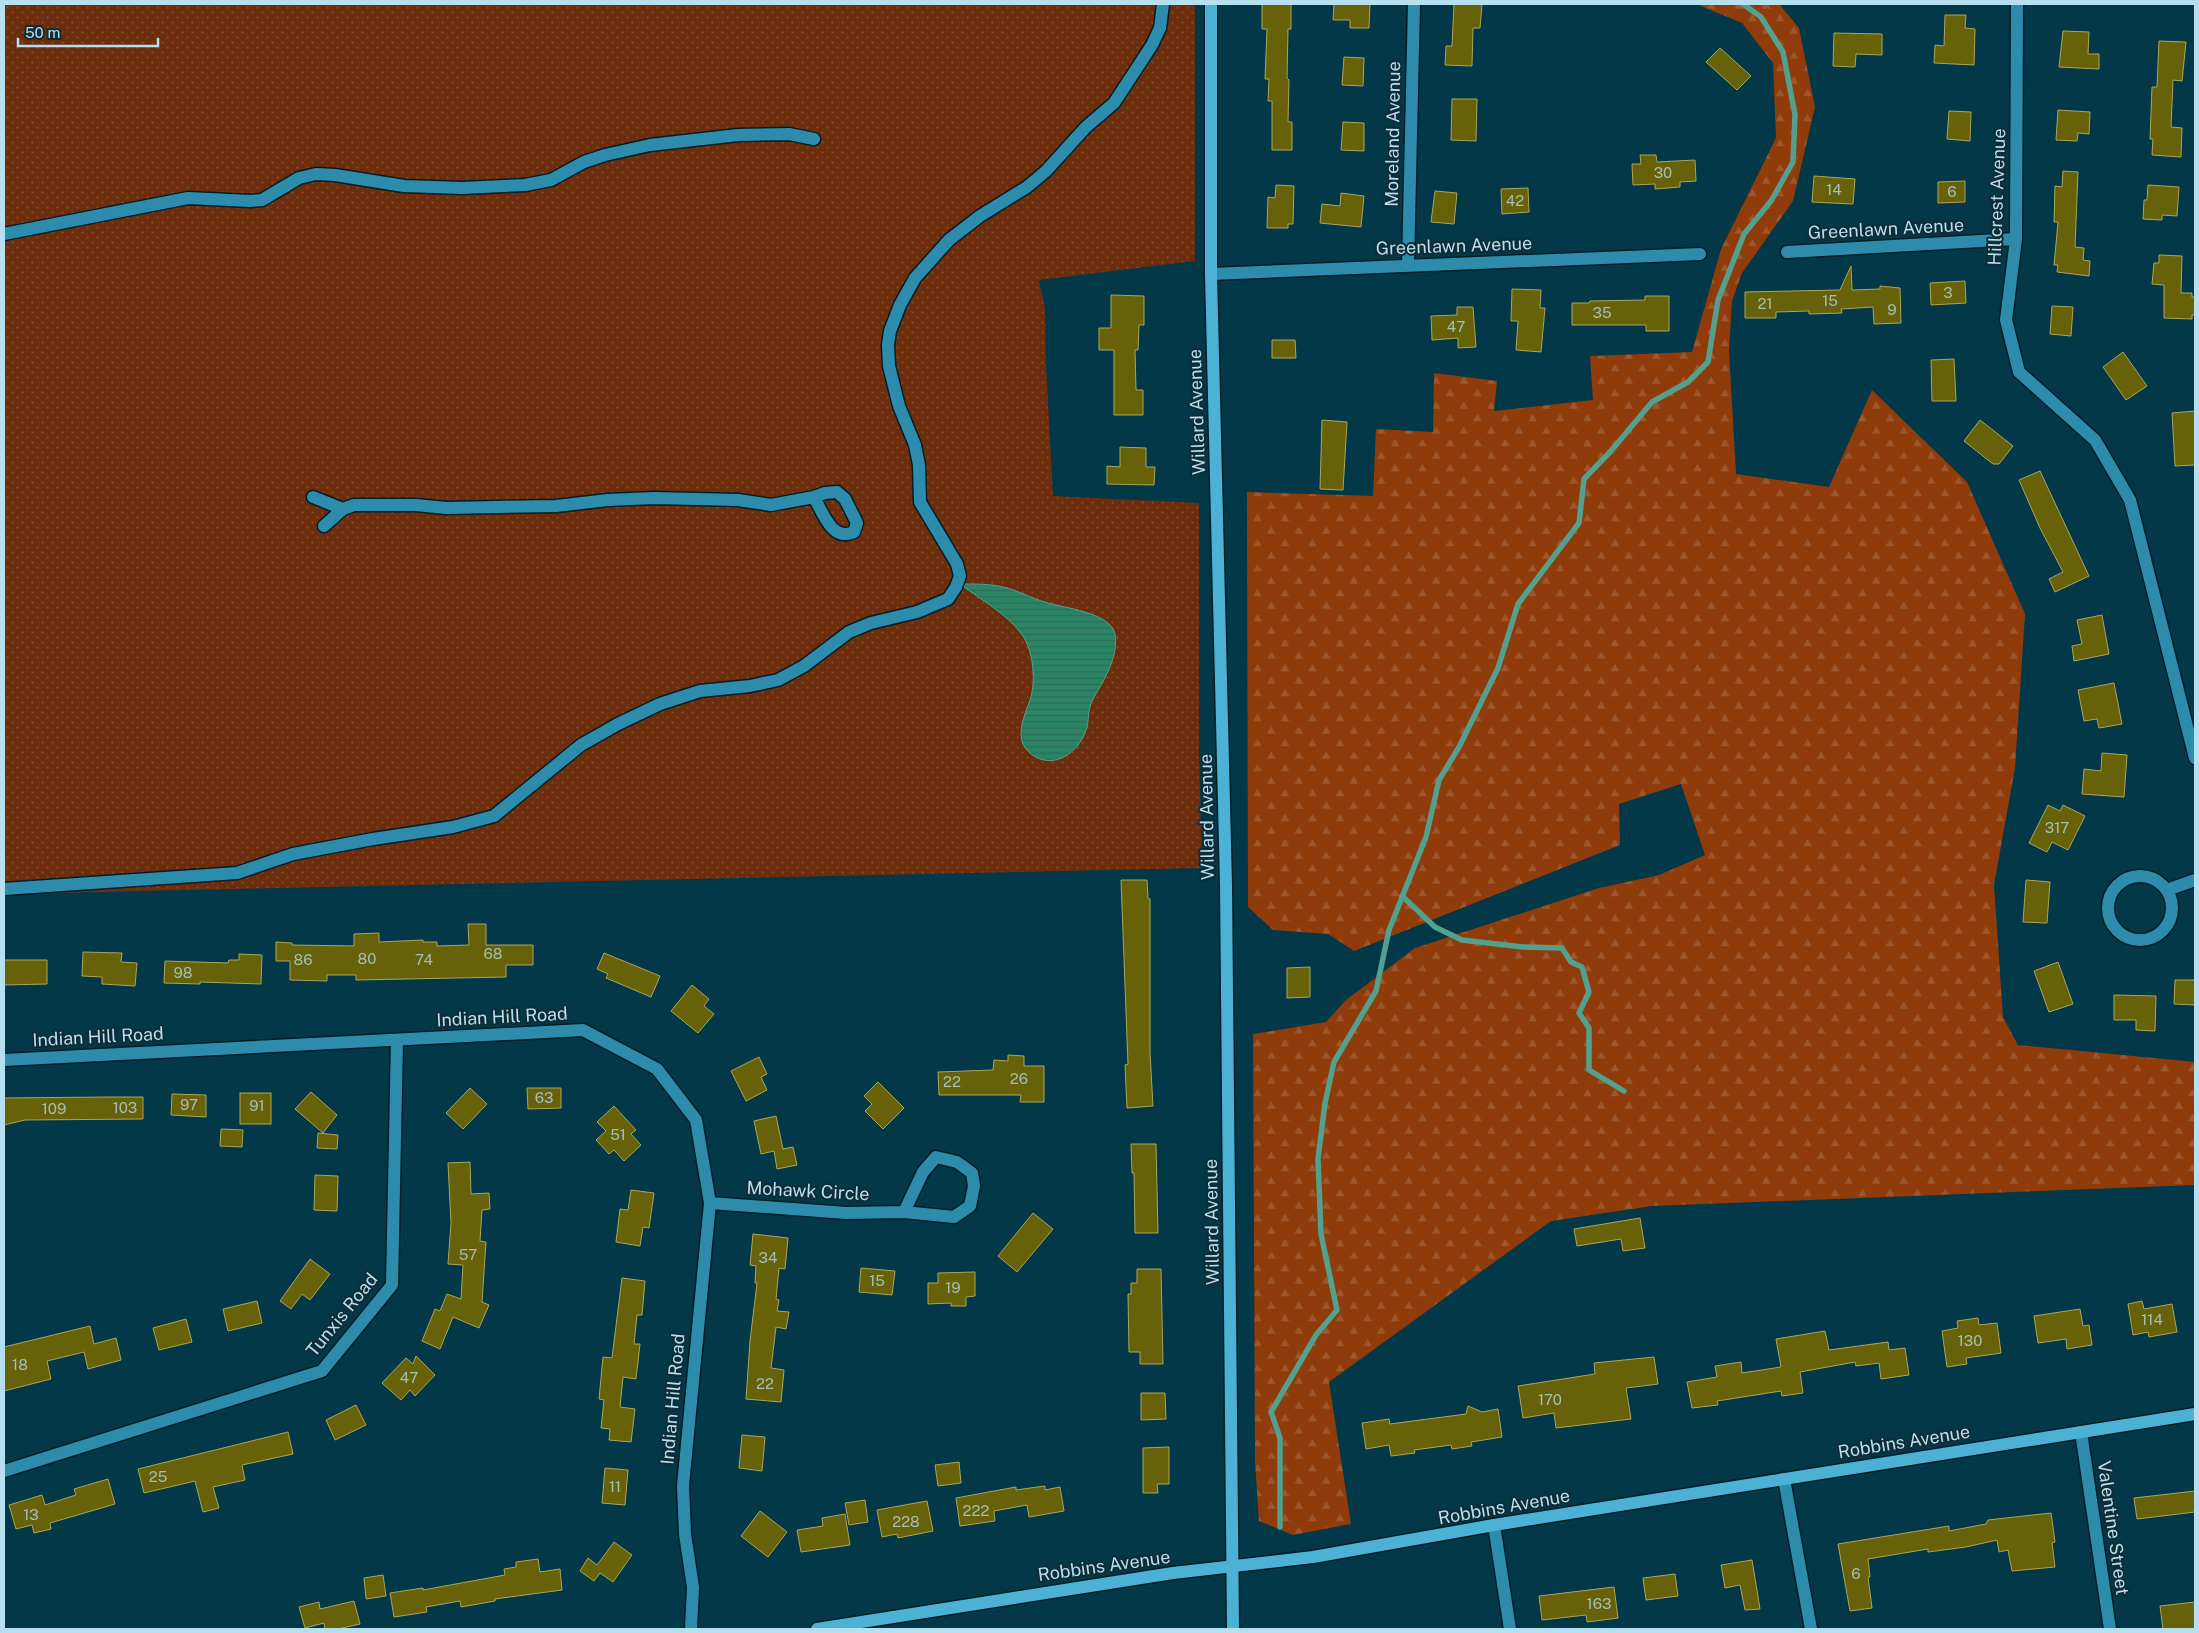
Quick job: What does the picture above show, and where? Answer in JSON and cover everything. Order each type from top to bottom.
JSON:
[{"type":"main road","name":"Willard Avenue","points":[[1211,4],[1211,274],[1226,875],[1233,1629]]},
{"type":"main road","name":"Robbins Avenue","points":[[817,1629],[1173,1573],[1313,1557],[1494,1525],[2195,1414]]},
{"type":"street","points":[[4,889],[237,873],[293,854],[373,839],[454,827],[494,816],[581,745],[643,712],[660,704],[700,692],[750,686],[778,680],[804,666],[850,632],[871,623],[917,612],[948,599],[956,588],[960,576],[956,564],[920,502],[919,465],[915,445],[899,406],[889,366],[888,345],[897,314],[915,278],[949,240],[980,216],[1027,187],[1046,171],[1086,127],[1114,103],[1152,45],[1160,28],[1163,4]]},
{"type":"street","name":"Moreland Avenue","points":[[1408,266],[1414,4]]},
{"type":"street","name":"Hillcrest Avenue","points":[[2017,4],[2016,239],[2006,320],[2019,372],[2095,440],[2130,500],[2195,758]]},
{"type":"street","points":[[4,234],[188,198],[262,200],[299,178],[316,174],[335,175],[404,186],[462,188],[525,185],[551,180],[584,162],[605,155],[650,145],[738,135],[789,134],[814,139]]},
{"type":"street","name":"Greenlawn Avenue","points":[[1787,252],[2016,239]]},
{"type":"street","name":"Greenlawn Avenue","points":[[1211,274],[1700,254]]},
{"type":"street","points":[[313,497],[343,509]]},
{"type":"street","points":[[324,526],[343,509],[354,506],[416,505],[446,508],[556,506],[608,500],[654,498],[738,500],[771,505],[814,497]]},
{"type":"street","points":[[2150,877],[2167,890],[2172,910],[2170,920],[2164,930],[2156,936],[2145,940],[2124,937],[2110,922],[2108,906],[2112,891],[2119,883],[2128,878],[2150,877]]},
{"type":"street","points":[[2167,890],[2195,880]]},
{"type":"street","name":"Indian Hill Road","points":[[4,1060],[583,1030],[657,1069],[696,1120],[710,1203],[683,1486],[686,1534],[693,1587],[691,1629]]},
{"type":"street","name":"Tunxis Road","points":[[4,1471],[322,1371],[392,1285],[397,1040]]},
{"type":"street","name":"Mohawk Circle","points":[[710,1203],[846,1213],[904,1212],[954,1216],[970,1206],[974,1186],[972,1173],[957,1162],[936,1157],[923,1172],[904,1212]]},
{"type":"street","name":"Valentine Street","points":[[2081,1432],[2110,1629]]},
{"type":"street","points":[[1784,1479],[1811,1629]]},
{"type":"street","points":[[1494,1525],[1510,1629]]},
{"type":"shaded area","points":[[4,4],[1195,4],[1195,261],[1039,280],[1045,308],[1053,496],[1199,503],[1199,756],[1202,868],[4,894]]},
{"type":"shaded area","points":[[965,584],[1008,588],[1045,602],[1096,616],[1112,627],[1115,634],[1115,652],[1091,704],[1085,734],[1076,747],[1065,756],[1051,761],[1044,760],[1033,756],[1025,748],[1021,730],[1031,697],[1033,672],[1031,654],[1024,638],[1014,625],[964,587]]},
{"type":"green space","points":[[1696,4],[1779,4],[1799,28],[1815,107],[1793,201],[1742,273],[1732,301],[1729,351],[1736,474],[1829,487],[1872,390],[1967,482],[2025,614],[2015,768],[1994,885],[2003,1017],[2018,1045],[2195,1062],[2195,1185],[1652,1206],[1551,1221],[1329,1382],[1351,1524],[1293,1535],[1259,1521],[1255,1461],[1253,1034],[1326,1022],[1346,1000],[1415,948],[1599,888],[1659,875],[1705,855],[1681,784],[1619,804],[1620,845],[1354,951],[1328,934],[1273,930],[1248,907],[1247,492],[1373,496],[1376,429],[1433,432],[1434,373],[1497,381],[1494,411],[1593,400],[1590,356],[1692,352],[1721,249],[1776,138],[1773,63],[1742,23]]},
{"type":"building","points":[[1262,4],[1291,4],[1291,29],[1288,29],[1287,78],[1289,80],[1288,122],[1292,122],[1292,150],[1272,150],[1272,101],[1268,101],[1269,79],[1265,79],[1267,29],[1262,29]]},
{"type":"building","points":[[1334,4],[1370,4],[1369,28],[1350,28],[1350,20],[1333,20]]},
{"type":"building","points":[[1454,4],[1482,4],[1480,28],[1473,28],[1472,66],[1445,65],[1446,46],[1452,46]]},
{"type":"building","points":[[1945,15],[1966,15],[1965,28],[1975,29],[1974,65],[1934,63],[1935,45],[1944,46]]},
{"type":"building","points":[[2063,31],[2089,32],[2088,54],[2099,54],[2099,69],[2059,67]]},
{"type":"building","points":[[1834,33],[1882,34],[1882,55],[1856,54],[1855,67],[1833,66]]},
{"type":"building","points":[[2159,41],[2186,42],[2182,81],[2173,80],[2171,127],[2182,128],[2181,157],[2152,155],[2153,139],[2150,139],[2152,87],[2157,87]]},
{"type":"building","points":[[1720,48],[1751,76],[1737,90],[1706,62]]},
{"type":"building","points":[[1344,57],[1364,58],[1363,86],[1342,85]]},
{"type":"building","points":[[1452,99],[1477,99],[1476,141],[1451,140]]},
{"type":"building","points":[[2058,110],[2090,112],[2089,134],[2078,133],[2077,141],[2056,140]]},
{"type":"building","points":[[1949,111],[1971,112],[1970,141],[1947,139]]},
{"type":"building","points":[[1343,122],[1364,123],[1364,151],[1341,150]]},
{"type":"building","points":[[1640,155],[1656,155],[1657,162],[1695,160],[1696,181],[1680,182],[1680,187],[1655,189],[1655,184],[1633,185],[1632,164],[1641,164]]},
{"type":"building","points":[[2063,171],[2078,172],[2075,247],[2084,248],[2083,260],[2090,261],[2089,276],[2057,272],[2058,265],[2054,265],[2058,222],[2054,222],[2055,186],[2062,187]]},
{"type":"building","points":[[1814,176],[1855,179],[1853,204],[1812,202]]},
{"type":"building","points":[[1965,181],[1965,202],[1938,203],[1938,182]]},
{"type":"building","points":[[1276,185],[1294,186],[1293,224],[1288,224],[1288,228],[1267,228],[1268,197],[1275,198]]},
{"type":"building","points":[[2148,185],[2179,187],[2177,216],[2162,215],[2162,220],[2143,219],[2144,200],[2147,200]]},
{"type":"building","points":[[1528,188],[1529,212],[1502,214],[1501,189]]},
{"type":"building","points":[[1435,191],[1457,193],[1454,224],[1431,222]]},
{"type":"building","points":[[1341,193],[1364,196],[1361,227],[1320,223],[1322,204],[1340,206]]},
{"type":"building","points":[[2159,255],[2182,256],[2181,293],[2192,293],[2192,297],[2195,297],[2195,315],[2192,315],[2192,319],[2164,318],[2164,285],[2152,284],[2154,263],[2159,263]]},
{"type":"building","points":[[1851,266],[1852,290],[1880,289],[1880,286],[1900,288],[1901,323],[1874,324],[1873,307],[1841,309],[1842,313],[1776,312],[1776,318],[1745,318],[1745,292],[1840,290]]},
{"type":"building","points":[[1965,281],[1966,303],[1931,305],[1930,283]]},
{"type":"building","points":[[1512,289],[1541,290],[1540,308],[1545,308],[1541,352],[1516,350],[1518,321],[1511,321]]},
{"type":"building","points":[[1111,295],[1144,296],[1144,325],[1139,325],[1138,350],[1135,350],[1136,390],[1143,390],[1143,415],[1114,415],[1114,350],[1099,350],[1099,328],[1111,328]]},
{"type":"building","points":[[1645,296],[1669,296],[1669,331],[1646,331],[1646,325],[1572,325],[1572,303],[1645,300]]},
{"type":"building","points":[[2052,306],[2073,307],[2071,336],[2050,334]]},
{"type":"building","points":[[1457,307],[1473,307],[1476,347],[1458,348],[1458,338],[1432,340],[1431,316],[1457,315]]},
{"type":"building","points":[[1272,340],[1295,340],[1296,358],[1272,358]]},
{"type":"building","points":[[2123,352],[2147,386],[2126,400],[2103,367]]},
{"type":"building","points":[[1954,359],[1956,401],[1932,401],[1931,360]]},
{"type":"building","points":[[2195,411],[2195,465],[2175,466],[2172,413]]},
{"type":"building","points":[[1322,420],[1347,422],[1343,490],[1320,489]]},
{"type":"building","points":[[1980,420],[2013,446],[1999,464],[1993,464],[1964,441]]},
{"type":"building","points":[[1120,447],[1146,448],[1146,467],[1155,467],[1154,485],[1107,484],[1107,466],[1120,467]]},
{"type":"building","points":[[2040,471],[2089,576],[2055,592],[2049,579],[2063,572],[2040,528],[2019,480]]},
{"type":"building","points":[[2102,615],[2109,654],[2074,661],[2072,646],[2082,644],[2077,620]]},
{"type":"building","points":[[2114,683],[2122,724],[2099,728],[2097,719],[2084,721],[2078,690]]},
{"type":"building","points":[[2102,753],[2127,755],[2124,797],[2082,794],[2084,769],[2101,771]]},
{"type":"building","points":[[2048,805],[2060,811],[2063,805],[2085,816],[2068,850],[2052,842],[2047,852],[2029,843]]},
{"type":"building","points":[[1121,880],[1147,880],[1148,898],[1150,899],[1150,1053],[1153,1106],[1127,1108],[1125,1065],[1128,1064]]},
{"type":"building","points":[[2026,880],[2050,882],[2047,923],[2023,922]]},
{"type":"building","points":[[468,924],[486,924],[486,945],[533,945],[533,965],[506,965],[506,977],[356,980],[356,975],[327,975],[327,981],[290,980],[290,961],[276,961],[276,942],[292,943],[292,945],[354,946],[354,934],[379,933],[379,942],[423,940],[423,942],[437,942],[437,946],[469,945]]},
{"type":"building","points":[[83,952],[122,953],[121,962],[137,963],[135,986],[102,984],[102,977],[82,976]]},
{"type":"building","points":[[604,953],[660,976],[651,997],[606,978],[608,974],[597,969]]},
{"type":"building","points":[[239,954],[262,955],[261,984],[164,983],[165,961],[228,963],[229,960],[239,960]]},
{"type":"building","points":[[4,960],[47,960],[47,984],[4,985]]},
{"type":"building","points":[[2058,962],[2073,1004],[2049,1012],[2034,971]]},
{"type":"building","points":[[1310,967],[1310,997],[1287,998],[1287,968]]},
{"type":"building","points":[[2175,980],[2195,980],[2195,1005],[2174,1004]]},
{"type":"building","points":[[692,985],[709,999],[704,1006],[714,1014],[698,1033],[671,1011]]},
{"type":"building","points":[[2114,995],[2156,996],[2155,1031],[2136,1030],[2136,1020],[2114,1020]]},
{"type":"building","points":[[1008,1055],[1024,1056],[1024,1066],[1044,1066],[1044,1102],[1020,1102],[1021,1095],[939,1095],[938,1072],[993,1070],[994,1060],[1008,1061]]},
{"type":"building","points":[[759,1057],[767,1074],[761,1077],[767,1090],[746,1101],[731,1071]]},
{"type":"building","points":[[878,1082],[904,1108],[883,1129],[865,1111],[872,1104],[864,1096]]},
{"type":"building","points":[[470,1088],[487,1104],[463,1129],[446,1113]]},
{"type":"building","points":[[527,1088],[561,1088],[561,1108],[528,1109]]},
{"type":"building","points":[[311,1092],[337,1115],[323,1133],[295,1109]]},
{"type":"building","points":[[240,1093],[271,1093],[271,1124],[240,1124]]},
{"type":"building","points":[[172,1094],[206,1095],[206,1117],[171,1115]]},
{"type":"building","points":[[143,1097],[143,1119],[25,1120],[4,1125],[4,1098]]},
{"type":"building","points":[[614,1106],[636,1130],[631,1134],[641,1145],[624,1161],[614,1150],[609,1154],[596,1140],[606,1131],[597,1122]]},
{"type":"building","points":[[776,1116],[783,1149],[793,1147],[797,1165],[777,1169],[774,1151],[761,1154],[754,1121]]},
{"type":"building","points":[[221,1129],[243,1130],[242,1147],[220,1146]]},
{"type":"building","points":[[318,1133],[338,1135],[337,1149],[317,1148]]},
{"type":"building","points":[[1131,1144],[1156,1144],[1158,1233],[1135,1233],[1134,1173],[1132,1173]]},
{"type":"building","points":[[470,1162],[471,1194],[489,1193],[490,1209],[482,1210],[480,1241],[486,1242],[482,1302],[489,1305],[479,1328],[453,1317],[440,1349],[422,1341],[435,1309],[440,1311],[447,1294],[461,1299],[463,1265],[448,1264],[451,1223],[448,1163]]},
{"type":"building","points":[[315,1175],[338,1176],[337,1211],[314,1210]]},
{"type":"building","points":[[631,1190],[654,1193],[649,1228],[643,1227],[640,1246],[616,1242],[620,1209],[628,1210]]},
{"type":"building","points":[[1033,1213],[1053,1229],[1017,1272],[998,1256]]},
{"type":"building","points":[[1640,1218],[1645,1248],[1623,1251],[1621,1239],[1577,1246],[1574,1229]]},
{"type":"building","points":[[753,1234],[788,1238],[785,1269],[779,1268],[776,1299],[779,1300],[777,1311],[789,1312],[786,1329],[776,1327],[771,1368],[784,1370],[781,1402],[746,1399],[757,1283],[755,1283],[756,1266],[750,1265]]},
{"type":"building","points":[[310,1259],[330,1274],[310,1300],[302,1294],[291,1309],[280,1301]]},
{"type":"building","points":[[861,1268],[895,1271],[892,1295],[859,1292]]},
{"type":"building","points":[[1137,1269],[1161,1269],[1163,1364],[1140,1364],[1140,1352],[1129,1352],[1128,1294],[1131,1294],[1131,1283],[1137,1283]]},
{"type":"building","points":[[975,1272],[975,1296],[966,1297],[966,1306],[951,1306],[951,1303],[928,1304],[928,1283],[938,1283],[938,1273]]},
{"type":"building","points":[[622,1278],[645,1281],[642,1315],[637,1315],[634,1344],[640,1344],[636,1379],[623,1377],[620,1407],[635,1409],[631,1442],[609,1440],[610,1429],[601,1428],[604,1400],[599,1399],[603,1357],[612,1358]]},
{"type":"building","points":[[257,1301],[262,1323],[228,1331],[223,1309]]},
{"type":"building","points":[[2142,1301],[2144,1309],[2172,1304],[2177,1332],[2149,1337],[2148,1332],[2133,1335],[2128,1304]]},
{"type":"building","points":[[2080,1309],[2083,1326],[2089,1325],[2092,1345],[2067,1349],[2066,1339],[2038,1343],[2034,1316]]},
{"type":"building","points":[[1978,1318],[1979,1325],[1997,1323],[2001,1353],[1966,1358],[1967,1364],[1947,1367],[1942,1331],[1958,1328],[1957,1321]]},
{"type":"building","points":[[186,1319],[192,1342],[159,1350],[153,1328]]},
{"type":"building","points":[[90,1326],[94,1344],[116,1338],[121,1360],[88,1369],[84,1352],[47,1361],[51,1379],[4,1391],[4,1347]]},
{"type":"building","points":[[1825,1331],[1829,1350],[1888,1342],[1889,1350],[1905,1348],[1909,1375],[1881,1379],[1879,1363],[1856,1366],[1855,1362],[1800,1372],[1803,1393],[1782,1396],[1781,1391],[1717,1401],[1718,1405],[1692,1408],[1687,1382],[1717,1377],[1715,1366],[1741,1362],[1742,1373],[1781,1367],[1776,1339]]},
{"type":"building","points":[[416,1356],[435,1375],[415,1396],[410,1390],[401,1400],[382,1383],[406,1358],[413,1364]]},
{"type":"building","points":[[1654,1357],[1658,1384],[1626,1388],[1631,1419],[1556,1428],[1554,1413],[1523,1418],[1518,1386],[1595,1374],[1594,1363]]},
{"type":"building","points":[[1141,1393],[1165,1393],[1166,1419],[1141,1420]]},
{"type":"building","points":[[356,1405],[366,1425],[335,1440],[326,1420]]},
{"type":"building","points":[[1468,1406],[1482,1412],[1498,1409],[1502,1437],[1471,1442],[1472,1446],[1452,1449],[1451,1445],[1414,1450],[1415,1453],[1391,1456],[1389,1445],[1366,1449],[1362,1423],[1389,1419],[1390,1424],[1466,1414]]},
{"type":"building","points":[[288,1432],[293,1454],[242,1465],[245,1480],[213,1487],[219,1508],[203,1512],[195,1481],[144,1493],[138,1469]]},
{"type":"building","points":[[742,1435],[765,1437],[762,1471],[739,1468]]},
{"type":"building","points":[[1169,1447],[1169,1484],[1157,1484],[1158,1493],[1143,1493],[1143,1448]]},
{"type":"building","points":[[959,1462],[961,1483],[938,1486],[935,1465]]},
{"type":"building","points":[[605,1468],[628,1470],[625,1505],[602,1503]]},
{"type":"building","points":[[108,1479],[115,1504],[50,1523],[51,1529],[34,1533],[32,1525],[16,1529],[9,1505],[42,1495],[45,1505],[76,1495],[74,1489]]},
{"type":"building","points":[[1045,1486],[1045,1490],[1060,1487],[1064,1511],[1029,1517],[1027,1505],[994,1511],[995,1521],[960,1526],[956,1498],[1016,1487],[1016,1490]]},
{"type":"building","points":[[2195,1491],[2195,1512],[2137,1519],[2134,1498]]},
{"type":"building","points":[[865,1500],[868,1522],[849,1525],[845,1503]]},
{"type":"building","points":[[927,1501],[933,1531],[898,1538],[897,1534],[882,1537],[877,1510]]},
{"type":"building","points":[[760,1511],[787,1532],[768,1557],[741,1536]]},
{"type":"building","points":[[2051,1513],[2055,1542],[2052,1543],[2055,1567],[2012,1571],[2008,1550],[1999,1552],[1997,1540],[1966,1547],[1928,1552],[1928,1549],[1868,1559],[1872,1608],[1850,1611],[1838,1544],[1949,1526],[1949,1531],[1986,1524],[1988,1520]]},
{"type":"building","points":[[845,1514],[850,1545],[801,1552],[797,1530],[823,1526],[822,1518]]},
{"type":"building","points":[[614,1542],[632,1555],[613,1582],[600,1573],[594,1581],[580,1571],[588,1558],[597,1565]]},
{"type":"building","points":[[538,1559],[540,1572],[560,1569],[562,1590],[495,1599],[495,1601],[461,1607],[460,1601],[426,1607],[427,1612],[394,1617],[390,1593],[423,1588],[423,1590],[505,1575],[504,1569],[516,1567],[516,1562]]},
{"type":"building","points":[[1752,1560],[1760,1609],[1745,1610],[1740,1585],[1725,1588],[1721,1565]]},
{"type":"building","points":[[1675,1574],[1678,1596],[1646,1600],[1643,1578]]},
{"type":"building","points":[[383,1575],[386,1596],[366,1599],[364,1578]]},
{"type":"building","points":[[1614,1587],[1618,1618],[1587,1622],[1586,1615],[1542,1620],[1539,1596]]},
{"type":"building","points":[[354,1601],[360,1624],[338,1629],[325,1629],[324,1623],[305,1628],[299,1607],[319,1602],[320,1609]]},
{"type":"building","points":[[2195,1602],[2195,1629],[2163,1629],[2160,1606]]},
{"type":"waterway","points":[[1280,1527],[1280,1438],[1271,1412],[1316,1335],[1337,1310],[1321,1234],[1318,1159],[1325,1103],[1334,1062],[1376,991],[1389,930],[1426,837],[1439,780],[1459,747],[1498,668],[1518,604],[1579,523],[1584,479],[1611,451],[1652,402],[1688,382],[1708,362],[1718,300],[1744,234],[1771,201],[1793,162],[1795,115],[1783,52],[1761,17],[1743,4]]},
{"type":"waterway","points":[[1402,896],[1435,927],[1462,940],[1523,947],[1562,948],[1571,962],[1582,967],[1589,992],[1579,1013],[1589,1028],[1589,1070],[1624,1091]]}]
